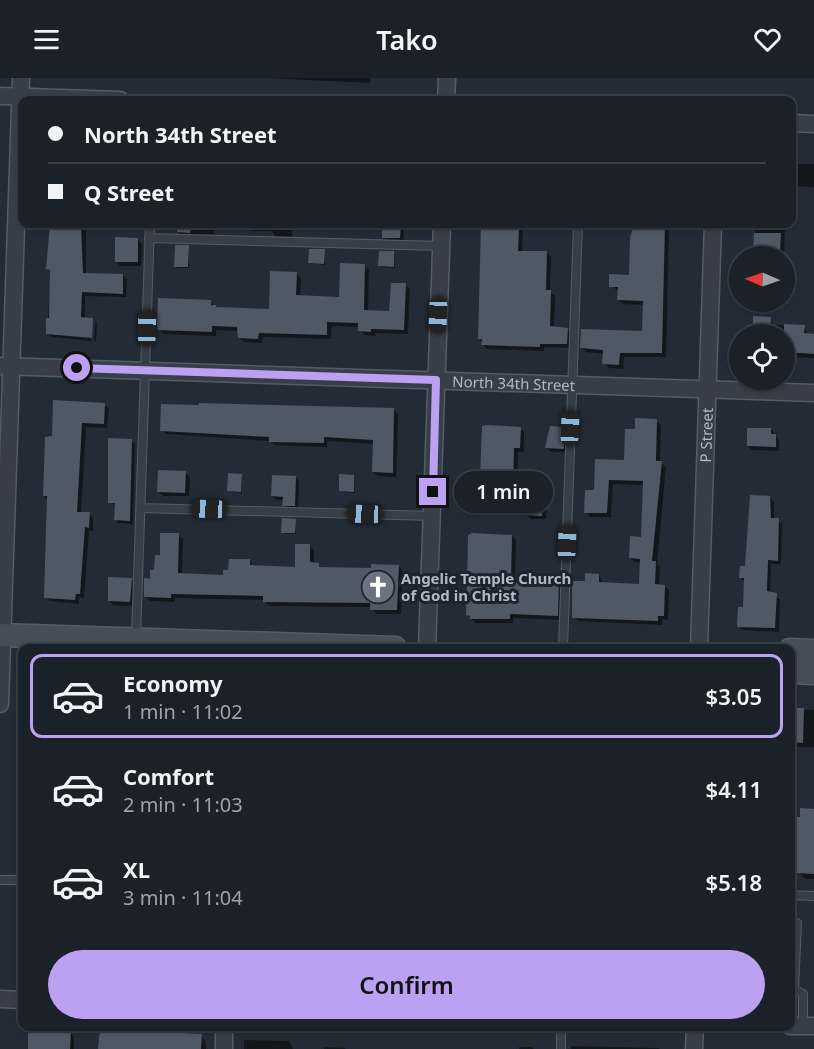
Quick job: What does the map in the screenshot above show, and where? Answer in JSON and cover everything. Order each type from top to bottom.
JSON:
[{"type":"main road","points":[[1,635],[216,644]]},
{"type":"main road","points":[[795,650],[814,651]]},
{"type":"main road","points":[[795,672],[814,673]]},
{"type":"street","points":[[20,96],[21,78]]},
{"type":"street","points":[[446,96],[447,78]]},
{"type":"street","points":[[0,96],[18,97]]},
{"type":"street","points":[[796,123],[814,124]]},
{"type":"street","points":[[0,704],[5,366],[18,133]]},
{"type":"street","points":[[428,644],[441,228]]},
{"type":"street","name":"P Street","points":[[699,644],[713,228]]},
{"type":"street","name":"North 34th Street","points":[[5,366],[814,393]]},
{"type":"street","points":[[0,999],[18,1000]]},
{"type":"street","points":[[224,1031],[224,1049]]},
{"type":"street","points":[[694,1031],[694,1049]]},
{"type":"lane","points":[[126,642],[142,508],[150,228]]},
{"type":"lane","points":[[564,644],[578,228]]},
{"type":"lane","points":[[149,238],[441,246]]},
{"type":"lane","points":[[142,508],[432,516]]},
{"type":"lane","points":[[0,880],[18,880]]},
{"type":"lane","points":[[795,895],[814,896]]},
{"type":"lane","points":[[795,967],[797,923]]},
{"type":"lane","points":[[795,990],[803,994],[803,1026]]},
{"type":"lane","points":[[561,1031],[561,1049]]},
{"type":"building","points":[[50,228],[81,228],[83,273],[123,274],[123,294],[82,292],[81,317],[93,318],[92,338],[46,334],[46,318],[49,318],[50,270],[46,269]]},
{"type":"building","points":[[177,228],[191,228],[190,233],[177,232]]},
{"type":"building","points":[[382,228],[401,228],[400,238],[382,238]]},
{"type":"building","points":[[481,228],[519,230],[518,251],[547,251],[546,290],[551,290],[550,326],[568,328],[567,344],[540,344],[540,347],[481,345],[482,339],[478,339]]},
{"type":"building","points":[[633,228],[665,228],[662,353],[620,353],[619,365],[602,364],[603,350],[580,348],[581,329],[642,331],[643,301],[617,300],[618,287],[609,287],[609,274],[629,275],[630,238]]},
{"type":"building","points":[[754,233],[781,233],[780,246],[753,246]]},
{"type":"building","points":[[115,237],[138,238],[138,262],[115,262]]},
{"type":"building","points":[[175,245],[189,245],[188,267],[174,267]]},
{"type":"building","points":[[309,249],[325,249],[324,264],[308,263]]},
{"type":"building","points":[[379,251],[394,251],[394,267],[378,266]]},
{"type":"building","points":[[340,263],[365,264],[364,310],[389,311],[391,283],[406,283],[404,330],[358,331],[358,323],[327,322],[327,335],[259,333],[258,339],[238,338],[237,327],[212,326],[212,332],[157,330],[158,298],[211,300],[211,305],[216,305],[216,307],[269,309],[270,271],[297,272],[296,295],[339,297]]},
{"type":"building","points":[[753,316],[771,317],[771,324],[753,324]]},
{"type":"building","points":[[795,325],[805,325],[804,333],[814,334],[814,354],[795,353]]},
{"type":"building","points":[[53,400],[105,403],[104,424],[82,423],[77,512],[90,512],[89,528],[85,527],[80,594],[76,594],[75,600],[44,598],[47,496],[43,496],[45,437],[52,436]]},
{"type":"building","points":[[199,403],[394,408],[393,473],[372,472],[373,440],[324,437],[324,443],[269,442],[269,437],[160,431],[161,404],[199,405]]},
{"type":"building","points":[[635,418],[657,419],[656,461],[662,461],[652,561],[656,561],[655,584],[665,585],[664,616],[658,616],[658,621],[572,618],[572,581],[585,581],[585,573],[599,574],[599,582],[639,584],[640,559],[629,558],[630,536],[641,537],[643,481],[609,480],[607,513],[584,513],[585,490],[594,490],[595,459],[624,460],[625,429],[635,429]]},
{"type":"building","points":[[482,426],[521,427],[520,448],[514,448],[513,494],[543,496],[542,516],[525,515],[525,509],[479,505]]},
{"type":"building","points":[[550,426],[564,427],[564,449],[545,448]]},
{"type":"building","points":[[747,428],[771,428],[771,434],[776,434],[776,447],[747,446]]},
{"type":"building","points":[[108,438],[132,439],[130,521],[114,520],[115,503],[108,503]]},
{"type":"building","points":[[158,470],[186,471],[185,493],[157,492]]},
{"type":"building","points":[[228,473],[242,474],[241,492],[227,491]]},
{"type":"building","points":[[339,474],[354,475],[354,492],[339,491]]},
{"type":"building","points":[[272,475],[296,476],[295,506],[282,506],[283,497],[271,496]]},
{"type":"building","points":[[750,495],[770,496],[771,518],[779,518],[778,561],[768,560],[767,591],[777,593],[775,628],[737,627],[738,607],[743,607],[744,578],[739,578],[740,566],[745,566]]},
{"type":"building","points":[[282,518],[296,519],[295,533],[281,533]]},
{"type":"building","points":[[160,533],[179,533],[178,573],[223,575],[223,570],[228,570],[229,559],[250,559],[250,565],[295,567],[295,544],[310,544],[310,562],[319,563],[319,567],[371,568],[371,564],[399,565],[397,610],[370,610],[370,603],[263,602],[263,596],[171,594],[171,598],[144,597],[144,578],[150,579],[150,570],[154,570],[155,555],[160,555]]},
{"type":"building","points":[[472,533],[512,535],[511,582],[541,584],[541,580],[559,580],[558,616],[510,614],[510,619],[470,619],[470,616],[466,615],[468,535]]},
{"type":"building","points":[[108,577],[132,578],[130,602],[108,601]]},
{"type":"building","points":[[795,708],[804,708],[803,743],[795,742]]},
{"type":"building","points":[[800,808],[814,809],[814,874],[797,873],[797,866],[795,866],[795,817],[800,817]]},
{"type":"building","points":[[28,1031],[71,1031],[70,1049],[28,1049]]},
{"type":"building","points":[[100,1031],[202,1034],[201,1049],[98,1049]]},
{"type":"place","name":"Angelic Temple Church of God in Christ","points":[[378,587]]},
{"type":"route","points":[[77,368],[436,380],[433,492]]}]
